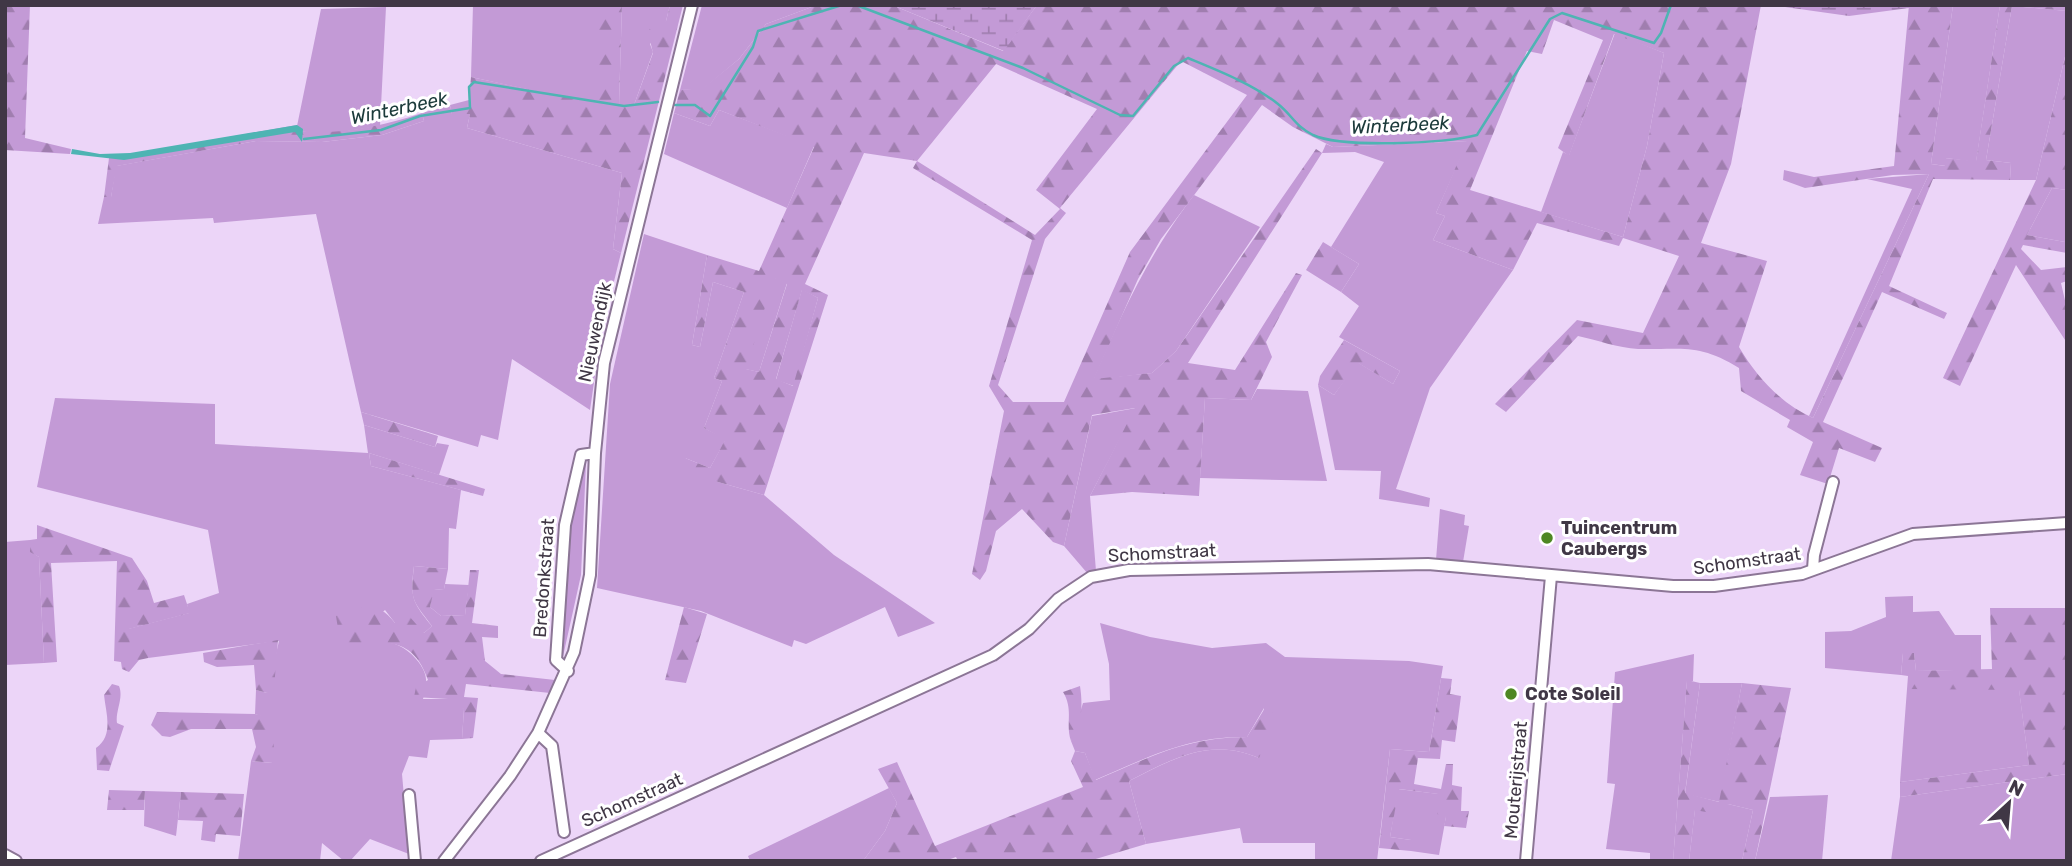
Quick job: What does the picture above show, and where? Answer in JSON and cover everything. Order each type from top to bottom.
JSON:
[{"type":"street","name":"Nieuwendijk","points":[[568,671],[590,575],[599,400],[611,332],[692,5]]},
{"type":"street","name":"Bredonkstraat","points":[[568,671],[556,660],[565,525],[580,456],[595,453]]},
{"type":"street","name":"Schomstraat","points":[[1813,569],[1814,555],[1833,482]]},
{"type":"street","name":"Schomstraat","points":[[541,861],[567,855],[993,655],[1029,629],[1065,593],[1102,573],[1129,570],[1427,564],[1691,587],[1779,578],[1913,534],[2067,523]]},
{"type":"street","name":"Mouterijstraat","points":[[1526,861],[1551,576]]},
{"type":"street","points":[[441,861],[510,776],[538,733],[568,671]]},
{"type":"street","points":[[538,733],[552,746],[564,832]]},
{"type":"street","points":[[409,795],[415,861]]},
{"type":"street","points":[[5,855],[16,861]]},
{"type":"green space","points":[[5,5],[30,5],[25,138],[71,149],[70,154],[5,150]]},
{"type":"green space","points":[[473,5],[599,5],[599,105],[471,77]]},
{"type":"green space","points":[[599,5],[622,5],[619,104],[634,105],[653,53],[648,32],[653,23],[666,21],[670,5],[683,5],[621,253],[613,249],[622,173],[467,128],[470,114],[452,114],[450,105],[469,100],[471,77],[599,104]]},
{"type":"green space","points":[[622,5],[670,5],[666,21],[650,44],[653,52],[634,105],[619,105]]},
{"type":"green space","points":[[702,5],[817,5],[766,24],[739,59],[703,89],[680,90]]},
{"type":"green space","points":[[817,5],[892,5],[1003,51],[1037,5],[1761,5],[1731,164],[1701,243],[1767,261],[1739,347],[1770,388],[1790,405],[1813,418],[1929,174],[1893,175],[1805,188],[1783,180],[1784,170],[1814,177],[1894,166],[1909,5],[1953,5],[1931,164],[1945,166],[1945,158],[1976,161],[2000,5],[2067,5],[2067,11],[2012,6],[1986,160],[2011,163],[2010,180],[1933,179],[1889,286],[1947,313],[1944,319],[1882,292],[1823,422],[1882,448],[1875,462],[1839,448],[1828,484],[1800,475],[1813,442],[1787,427],[1790,420],[1741,391],[1739,368],[1712,355],[1689,349],[1638,349],[1578,336],[1506,412],[1495,404],[1577,320],[1643,333],[1679,256],[1623,238],[1619,246],[1537,223],[1513,270],[1433,240],[1445,216],[1436,213],[1467,141],[1333,147],[1293,127],[1262,105],[1161,239],[1138,279],[1094,379],[1152,373],[1176,351],[1316,149],[1322,153],[1188,363],[1235,370],[1296,273],[1302,275],[1266,342],[1272,357],[1251,400],[1205,398],[1199,496],[1132,492],[1090,496],[1135,408],[1092,415],[1064,546],[1053,542],[1022,509],[996,531],[986,571],[980,580],[972,574],[1004,411],[989,386],[1032,240],[913,168],[917,161],[864,153],[805,284],[828,295],[764,495],[718,482],[682,465],[685,458],[710,468],[725,440],[704,428],[722,381],[714,378],[744,292],[713,282],[700,347],[692,345],[707,255],[759,271],[814,147],[719,110],[710,126],[674,113],[680,90],[703,88],[739,59],[766,24]],"holes":[[[1554,20],[1603,40],[1558,148],[1569,156],[1614,34],[1664,53],[1647,146],[1623,237],[1470,190],[1527,51],[1542,54]],[[1181,61],[1247,95],[1130,252],[1064,402],[1013,402],[998,385],[1045,239],[1066,213],[1060,208]],[[996,64],[1097,109],[1036,190],[1060,209],[1035,235],[917,161]],[[774,278],[787,284],[759,372],[746,369]],[[802,290],[818,298],[793,386],[776,379]]]},
{"type":"green space","points":[[892,5],[1037,5],[1004,51]]},
{"type":"green space","points":[[1771,5],[1909,5],[1909,8],[1849,16]]},
{"type":"green space","points":[[1953,5],[2000,5],[1976,162],[1946,158],[1946,166],[1931,164]]},
{"type":"green space","points":[[2012,6],[2067,11],[2067,48],[2036,180],[2010,180],[2011,163],[1986,160]]},
{"type":"green space","points":[[386,7],[380,126],[328,134],[296,131],[321,9]]},
{"type":"green space","points":[[1615,33],[1664,53],[1647,146],[1623,237],[1541,212],[1563,152],[1569,155]]},
{"type":"green space","points":[[2067,48],[2067,190],[2052,188],[2027,235],[2065,242],[2067,240],[2067,253],[2023,245],[2021,249],[2041,270],[2067,267],[2067,281],[2061,283],[2067,309],[2067,343],[2016,265],[1960,386],[1943,378],[2036,180]]},
{"type":"green space","points":[[450,105],[452,114],[470,114],[467,128],[622,173],[613,249],[621,253],[601,334],[590,410],[512,359],[498,440],[481,435],[478,447],[361,412],[316,214],[214,223],[213,218],[98,224],[104,197],[111,197],[116,166],[256,141],[322,142],[382,135],[424,121],[422,113]]},
{"type":"green space","points":[[719,110],[814,146],[787,208],[664,154],[674,113],[710,126]]},
{"type":"green space","points":[[422,113],[424,121],[382,135],[322,142],[256,141],[117,166],[111,197],[104,197],[109,158],[297,125],[297,131],[360,129]]},
{"type":"green space","points":[[1468,141],[1436,213],[1445,216],[1433,240],[1513,270],[1430,388],[1396,489],[1430,498],[1429,507],[1379,499],[1381,471],[1335,470],[1318,385],[1334,395],[1357,362],[1393,384],[1400,371],[1339,337],[1359,306],[1341,292],[1359,264],[1331,247],[1384,162],[1355,152],[1322,153],[1326,144],[1333,147]]},
{"type":"green space","points":[[1929,174],[1813,418],[1809,416],[1912,189],[1867,179]]},
{"type":"green space","points":[[2052,188],[2067,190],[2065,242],[2027,235]]},
{"type":"green space","points":[[1194,195],[1260,227],[1176,351],[1152,373],[1093,380],[1138,284],[1163,240]]},
{"type":"green space","points":[[644,234],[707,255],[692,345],[700,347],[713,282],[744,292],[714,378],[722,381],[704,428],[726,439],[710,468],[685,458],[718,482],[764,495],[834,555],[935,623],[898,637],[885,607],[806,644],[794,640],[792,647],[701,611],[597,588],[610,384]]},
{"type":"green space","points":[[1323,242],[1359,264],[1341,292],[1306,270]]},
{"type":"green space","points":[[773,277],[787,283],[759,372],[745,369]]},
{"type":"green space","points":[[802,289],[818,298],[794,386],[776,380]]},
{"type":"green space","points":[[1344,340],[1400,371],[1393,384],[1358,363],[1334,395],[1318,385],[1320,376]]},
{"type":"green space","points":[[1257,389],[1308,391],[1327,481],[1200,478],[1205,398],[1251,400]]},
{"type":"green space","points":[[55,398],[215,404],[215,444],[368,453],[364,425],[435,447],[437,443],[449,445],[439,475],[369,453],[371,466],[461,490],[456,529],[449,528],[448,569],[414,566],[414,599],[432,626],[424,633],[395,623],[385,610],[341,647],[382,642],[399,646],[416,659],[425,673],[423,699],[448,699],[464,709],[462,739],[430,740],[427,758],[409,756],[402,774],[409,854],[370,839],[350,861],[344,861],[322,843],[320,861],[238,861],[251,761],[272,763],[264,717],[255,714],[256,690],[267,693],[279,641],[148,658],[147,649],[129,649],[128,629],[189,613],[187,604],[219,593],[208,530],[37,487]]},
{"type":"green space","points":[[1136,408],[1090,496],[1096,571],[1088,574],[1064,546],[1092,416]]},
{"type":"green space","points":[[361,412],[438,436],[435,447],[364,425]]},
{"type":"green space","points":[[369,453],[485,489],[483,496],[371,466]]},
{"type":"green space","points":[[583,463],[586,463],[581,575],[562,661],[559,658],[566,537]]},
{"type":"green space","points":[[1440,509],[1465,515],[1464,525],[1469,526],[1463,562],[1436,560]]},
{"type":"green space","points":[[37,525],[132,558],[147,581],[154,603],[184,595],[190,613],[129,629],[130,649],[148,649],[148,658],[139,660],[129,672],[122,669],[121,662],[114,661],[117,561],[51,563],[57,662],[44,663],[39,557],[30,552],[30,540],[37,539]]},
{"type":"green space","points":[[30,540],[30,551],[39,557],[44,663],[5,665],[5,542]]},
{"type":"green space","points":[[414,566],[448,569],[444,589],[434,590],[430,607],[441,616],[465,615],[470,570],[479,570],[472,623],[498,626],[498,638],[482,637],[485,661],[501,674],[555,680],[550,693],[466,684],[464,697],[478,698],[473,738],[462,739],[464,709],[447,707],[448,699],[414,697],[416,687],[428,680],[413,654],[404,647],[382,643],[341,648],[336,616],[362,608],[375,607],[395,623],[409,616],[424,633],[432,626],[414,599]]},
{"type":"green space","points":[[445,584],[469,585],[465,615],[441,616],[430,607],[433,590],[444,589]]},
{"type":"green space","points":[[1913,596],[1913,612],[1939,611],[1955,635],[1981,635],[1981,670],[1916,671],[1914,653],[1903,653],[1901,675],[1825,668],[1825,632],[1851,631],[1886,617],[1885,597]]},
{"type":"green space","points":[[684,607],[707,614],[686,683],[665,680]]},
{"type":"green space","points":[[1990,608],[2067,608],[2067,774],[1900,797],[1900,782],[2029,765],[2019,690],[1907,689],[1908,676],[1901,675],[1903,653],[1914,653],[1916,671],[1992,669]]},
{"type":"green space","points":[[1100,623],[1150,637],[1212,648],[1266,643],[1285,657],[1409,661],[1443,666],[1429,752],[1390,749],[1377,861],[1315,861],[1315,843],[1243,843],[1240,828],[1146,844],[1129,781],[1161,765],[1208,750],[1241,752],[1259,758],[1264,708],[1247,737],[1187,744],[1095,780],[1085,753],[1075,751],[1071,741],[1083,703],[1110,700],[1109,664]]},
{"type":"green space","points":[[278,640],[274,688],[267,693],[256,690],[254,665],[217,667],[204,662],[203,653]]},
{"type":"green space","points":[[1694,654],[1693,681],[1687,681],[1673,861],[1650,861],[1650,853],[1606,849],[1615,784],[1607,783],[1615,672]]},
{"type":"green space","points":[[1441,678],[1452,679],[1450,694],[1461,696],[1455,742],[1442,740],[1440,759],[1418,758],[1414,784],[1441,789],[1446,764],[1453,764],[1452,785],[1462,787],[1461,811],[1469,811],[1466,828],[1444,826],[1446,817],[1437,814],[1438,794],[1399,789],[1390,837],[1411,840],[1411,851],[1379,848],[1390,749],[1429,752]]},
{"type":"green space","points":[[1687,680],[1700,683],[1685,793],[1719,802],[1742,683],[1791,688],[1755,861],[1742,861],[1753,810],[1728,804],[1722,815],[1695,810],[1689,861],[1673,861]]},
{"type":"green space","points":[[1700,683],[1742,683],[1720,802],[1685,794]]},
{"type":"green space","points":[[112,684],[119,686],[121,695],[117,723],[124,726],[109,771],[97,770],[96,748],[102,743],[107,731],[104,695]]},
{"type":"green space","points":[[1080,686],[1081,715],[1071,741],[1069,711],[1063,692]]},
{"type":"green space","points":[[1907,689],[2019,689],[2029,765],[1900,782]]},
{"type":"green space","points":[[1265,708],[1277,715],[1259,758],[1241,752],[1208,750],[1176,759],[1129,781],[1146,844],[1089,861],[958,861],[956,857],[945,861],[863,861],[885,831],[897,803],[878,769],[897,762],[935,846],[1083,787],[1071,761],[1075,751],[1085,753],[1096,780],[1169,750],[1206,740],[1247,737]]},
{"type":"green space","points":[[157,712],[255,714],[275,718],[273,763],[251,761],[256,747],[252,729],[191,729],[170,737],[162,736],[151,725]]},
{"type":"green space","points":[[2067,774],[2067,861],[1891,861],[1900,797]]},
{"type":"green space","points":[[889,788],[897,803],[885,831],[863,861],[750,861],[748,856]]},
{"type":"green space","points":[[1398,789],[1439,794],[1446,817],[1439,855],[1411,851],[1411,840],[1390,837]]},
{"type":"green space","points":[[109,790],[145,791],[144,810],[107,810]]},
{"type":"green space","points":[[145,791],[181,792],[176,836],[144,826]]},
{"type":"green space","points":[[181,792],[244,794],[240,836],[216,834],[215,842],[201,840],[203,821],[178,820]]},
{"type":"green space","points":[[1828,795],[1822,861],[1755,861],[1770,797]]},
{"type":"green space","points":[[1728,804],[1753,810],[1742,861],[1689,861],[1695,809]]},
{"type":"shaded area","points":[[297,125],[303,129],[302,142],[295,132],[124,160],[71,154],[72,149],[100,154],[130,153]]},
{"type":"waterway","name":"Winterbeek","points":[[675,105],[695,105],[710,116],[753,47],[758,31],[842,5]]},
{"type":"waterway","name":"Winterbeek","points":[[856,5],[1023,68],[1120,115],[1133,116],[1174,66],[1188,58],[1257,90],[1278,104],[1313,135],[1346,142],[1369,143],[1442,141],[1477,135],[1550,19],[1562,13],[1654,43],[1661,33],[1671,5]]},
{"type":"waterway","name":"Winterbeek","points":[[1794,5],[1893,5]]},
{"type":"waterway","name":"Winterbeek","points":[[304,139],[381,130],[420,116],[470,108],[469,87],[474,82],[624,106],[658,102]]},
{"type":"place","name":"Tuincentrum Caubergs","points":[[1547,538]]},
{"type":"place","name":"Cote Soleil","points":[[1511,694]]}]
